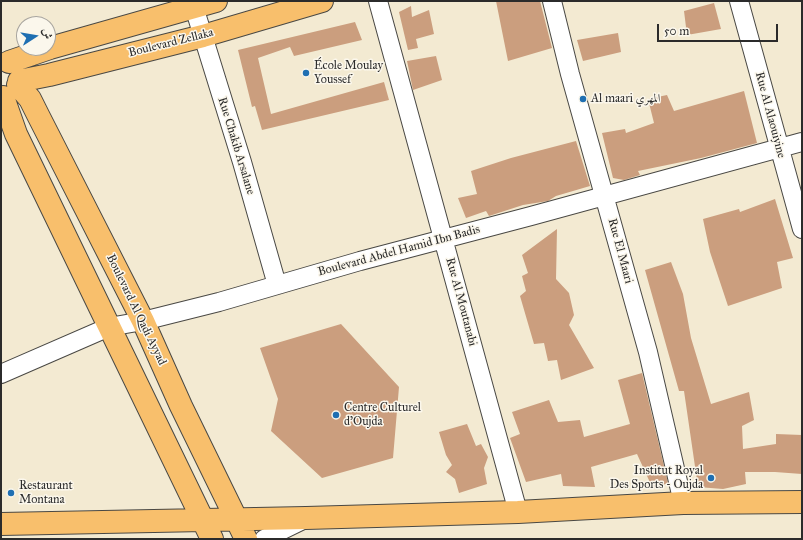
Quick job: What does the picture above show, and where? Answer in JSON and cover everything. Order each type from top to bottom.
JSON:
[{"type":"main road","points":[[208,529],[16,134],[8,80],[50,48],[216,1]]},
{"type":"main road","name":"Boulevard Zellaka","points":[[8,80],[49,75],[203,36],[322,1]]},
{"type":"main road","name":"Boulevard Al Qadi Ayyad","points":[[8,80],[30,99],[143,321],[181,406],[246,539]]},
{"type":"main road","points":[[1,524],[208,529],[237,519],[518,512],[683,503],[802,502]]},
{"type":"street","name":"Rue Al Moutanabi","points":[[378,1],[518,512]]},
{"type":"street","name":"Rue El Maari","points":[[552,1],[570,74],[648,352],[683,503]]},
{"type":"street","name":"Rue Al Alaouiyine","points":[[739,1],[802,229]]},
{"type":"street","name":"Rue Chakib Arsalane","points":[[194,7],[242,162],[277,285]]},
{"type":"street","name":"Boulevard Abdel Hamid Ibn Badis","points":[[1,374],[109,327],[143,321],[219,302],[444,239],[802,142]]},
{"type":"street","points":[[264,539],[306,518]]},
{"type":"building","points":[[496,1],[540,1],[552,48],[508,61]]},
{"type":"building","points":[[714,3],[721,29],[687,35],[684,11]]},
{"type":"building","points":[[411,6],[412,17],[429,10],[434,34],[416,39],[418,48],[408,50],[399,12]]},
{"type":"building","points":[[355,22],[362,40],[294,56],[290,47],[258,58],[271,114],[384,82],[389,100],[262,130],[255,106],[252,107],[238,50]]},
{"type":"building","points":[[618,33],[621,52],[583,61],[577,40]]},
{"type":"building","points":[[436,56],[442,80],[413,90],[407,61]]},
{"type":"building","points":[[744,91],[757,143],[701,158],[638,171],[640,175],[624,180],[613,178],[602,133],[625,129],[626,133],[654,123],[648,99],[667,95],[674,111]]},
{"type":"building","points":[[576,141],[590,186],[556,196],[548,201],[523,205],[489,216],[486,211],[466,218],[458,198],[477,194],[471,171],[511,158]]},
{"type":"building","points":[[775,199],[793,258],[777,262],[782,288],[728,306],[710,252],[703,219],[739,209],[740,212]]},
{"type":"building","points":[[557,229],[556,279],[569,293],[574,315],[569,325],[594,368],[561,380],[557,360],[548,361],[544,343],[534,344],[520,296],[526,291],[522,276],[528,273],[522,255]]},
{"type":"building","points":[[671,262],[683,294],[691,338],[711,404],[749,392],[754,420],[742,426],[743,449],[776,444],[776,434],[802,435],[802,474],[745,472],[746,484],[723,489],[698,487],[684,391],[679,391],[645,270]]},
{"type":"building","name":"Centre Culturel d'Oujda","points":[[341,324],[399,387],[393,458],[322,478],[271,431],[278,399],[260,348]]},
{"type":"building","points":[[642,373],[668,483],[653,489],[637,454],[591,467],[595,487],[563,486],[561,474],[526,482],[510,438],[520,434],[512,412],[549,400],[558,422],[580,420],[584,437],[630,424],[618,380]]},
{"type":"building","points":[[467,424],[476,446],[481,444],[488,457],[484,468],[487,484],[459,493],[455,479],[446,472],[452,465],[446,455],[439,432]]},
{"type":"place","name":"École Moulay Youssef","points":[[306,73]]},
{"type":"place","name":"Al maari المهري","points":[[583,99]]},
{"type":"place","name":"Centre Culturel d'Oujda","points":[[336,415]]},
{"type":"place","name":"Institut Royal Des Sports - Oujda","points":[[711,478]]},
{"type":"place","name":"Restaurant Montana","points":[[11,493]]}]
